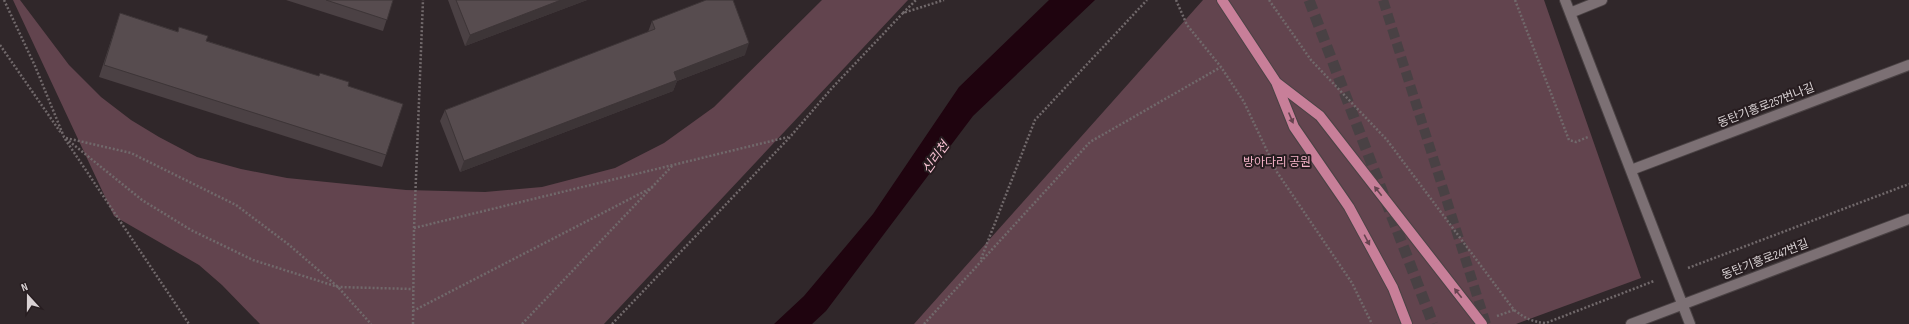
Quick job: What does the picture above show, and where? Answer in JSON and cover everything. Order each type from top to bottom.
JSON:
[{"type":"main road","points":[[1222,0],[1276,82],[1294,126],[1349,207],[1393,288],[1407,324]]},
{"type":"main road","points":[[1276,82],[1320,116],[1482,324]]},
{"type":"street","points":[[1565,0],[1672,274],[1690,324]]},
{"type":"street","points":[[1570,13],[1602,0]]},
{"type":"street","name":"동탄기흥로257번나길","points":[[1631,170],[1909,65]]},
{"type":"street","name":"동탄기흥로247번길","points":[[1631,324],[1909,219]]},
{"type":"path","points":[[4,0],[35,66],[64,137],[142,200],[191,230],[253,260],[338,287],[413,289]]},
{"type":"path","points":[[413,324],[414,228],[423,0]]},
{"type":"path","points":[[612,324],[790,137],[832,88],[916,0]]},
{"type":"path","points":[[903,13],[944,0]]},
{"type":"path","points":[[980,262],[1035,120],[1147,0]]},
{"type":"path","points":[[1176,0],[1187,25],[1221,67],[1244,102],[1277,172],[1352,283],[1372,324]]},
{"type":"path","points":[[1268,0],[1311,60],[1387,140],[1514,310],[1533,322],[1546,323],[1909,184]]},
{"type":"path","points":[[1515,0],[1569,140],[1576,142],[1588,137]]},
{"type":"path","points":[[0,44],[189,324]]},
{"type":"path","points":[[924,324],[1090,142],[1221,67]]},
{"type":"path","points":[[64,137],[131,153],[236,205],[288,244],[338,287],[371,324]]},
{"type":"path","points":[[414,228],[790,137]]},
{"type":"path","points":[[522,324],[674,164]]},
{"type":"path","points":[[413,311],[653,187]]},
{"type":"green space","points":[[13,0],[20,0],[69,65],[101,97],[131,120],[197,157],[241,169],[287,178],[406,190],[485,192],[542,187],[615,168],[664,143],[714,107],[822,0],[908,0],[604,324],[260,324],[222,285],[199,265],[114,216]]},
{"type":"green space","name":"방아다리 공원","points":[[1203,0],[1544,0],[1641,278],[1516,324],[914,324]]},
{"type":"water","name":"신리천","points":[[1049,0],[1095,0],[973,116],[826,311],[812,324],[774,324],[804,296],[873,214],[959,87]]},
{"type":"building","points":[[326,0],[393,0],[387,20]]},
{"type":"building","points":[[456,0],[561,0],[470,35]]},
{"type":"building","points":[[706,0],[733,0],[749,43],[674,72],[677,80],[464,161],[445,110],[655,29],[652,21]]},
{"type":"building","points":[[120,13],[178,32],[179,27],[208,36],[206,41],[319,76],[320,73],[349,82],[348,86],[403,104],[386,155],[104,65]]},
{"type":"tunnel","points":[[1309,0],[1433,324]]},
{"type":"tunnel","points":[[1383,0],[1486,324]]}]
